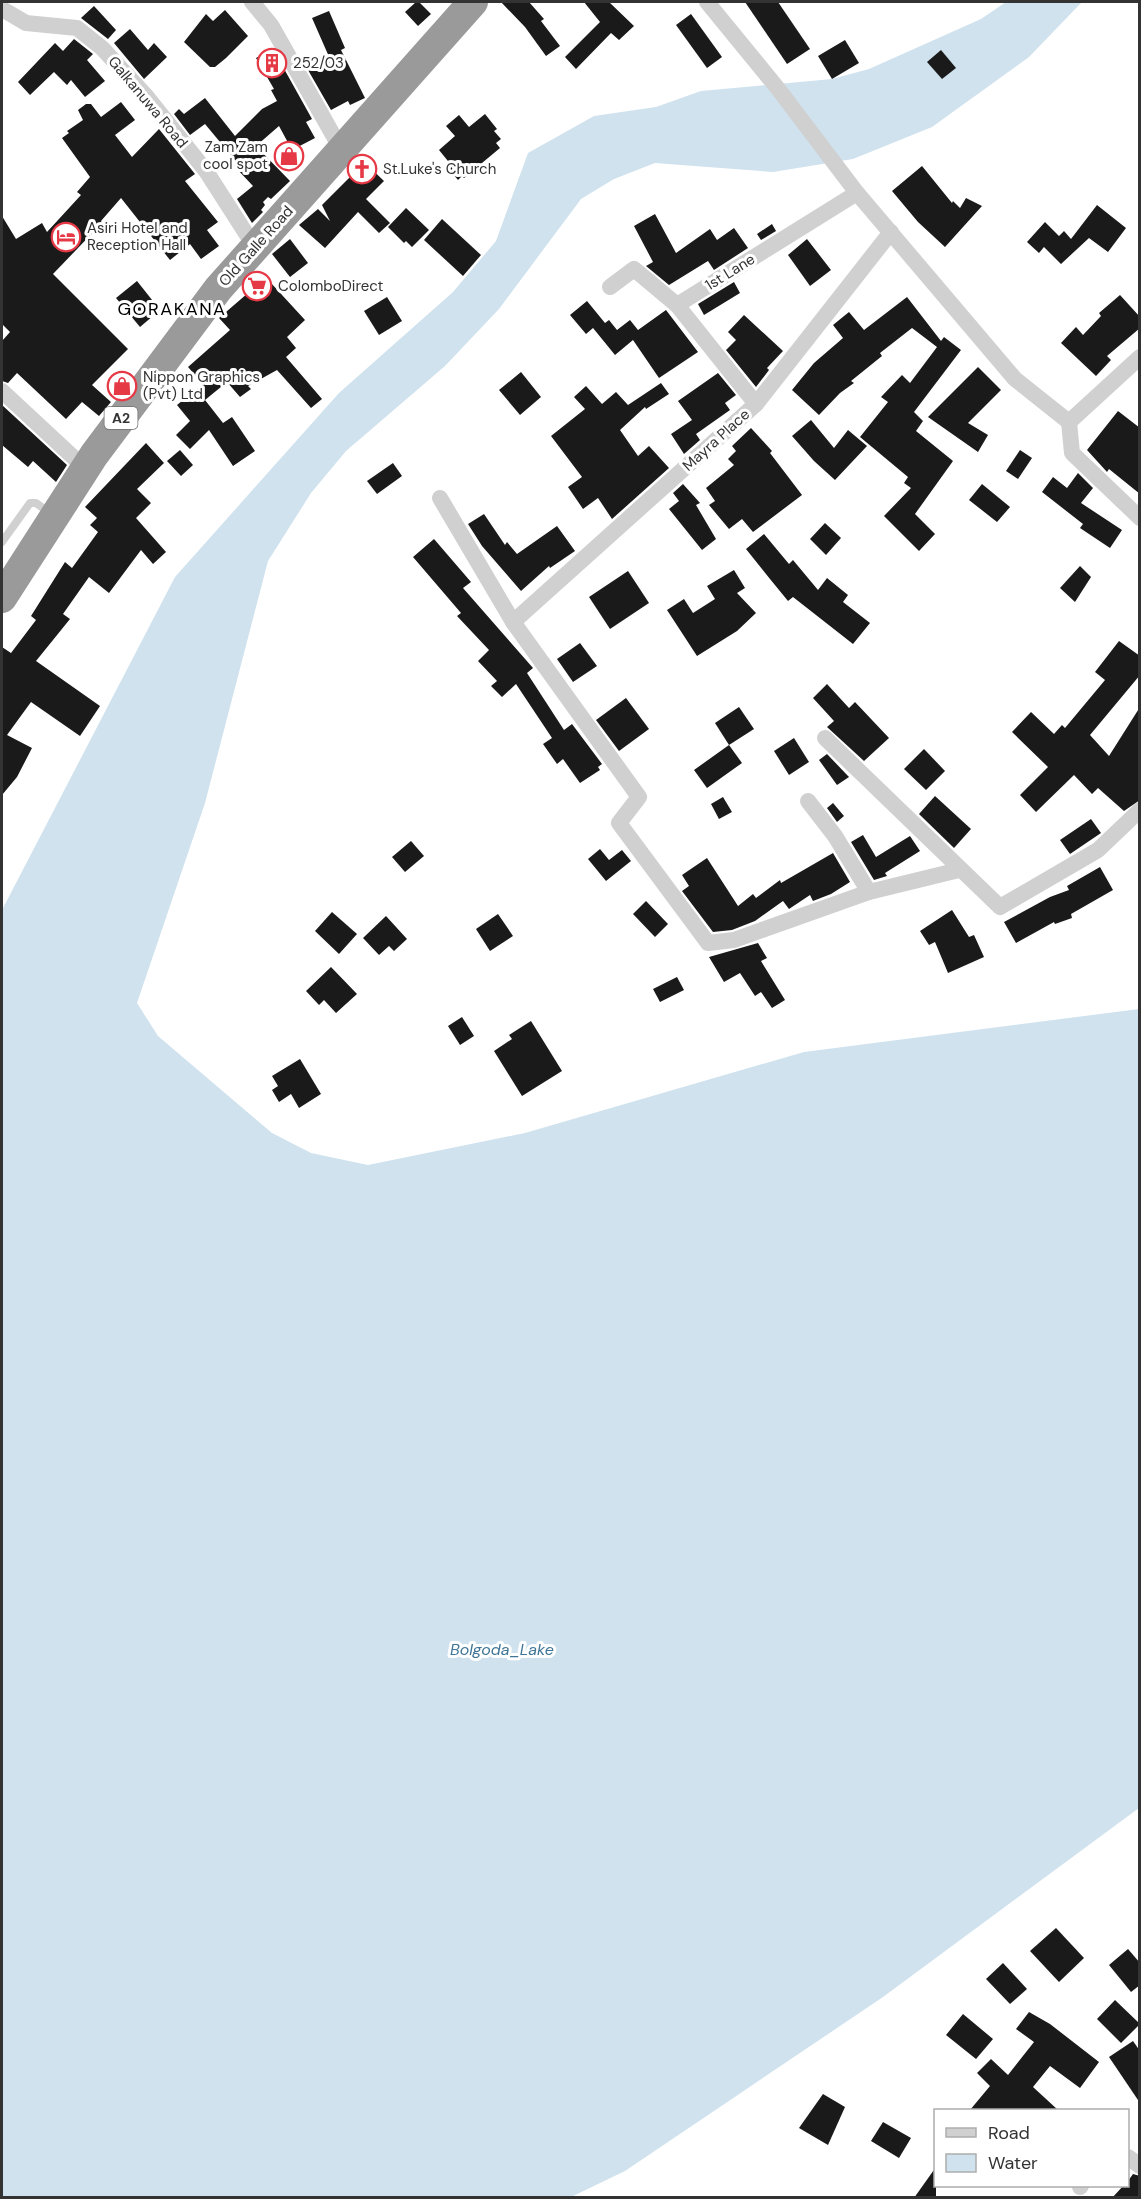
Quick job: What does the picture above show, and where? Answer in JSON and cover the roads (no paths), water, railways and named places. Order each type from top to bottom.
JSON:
[{"type":"highway","name":"Old Galle Road","points":[[2,598],[86,469],[218,289],[256,249],[341,149],[473,2]]},
{"type":"street","points":[[252,2],[271,25],[341,149]]},
{"type":"street","points":[[706,2],[779,90],[854,189],[1015,379],[1069,422],[1072,453],[1140,518]]},
{"type":"street","name":"Galkanuwa Road","points":[[2,9],[26,23],[77,28],[102,48],[147,97],[206,171],[256,249]]},
{"type":"street","name":"1st Lane","points":[[677,305],[854,189]]},
{"type":"street","name":"Mayra Place","points":[[513,622],[756,404],[891,232]]},
{"type":"street","points":[[610,287],[634,269],[677,305],[756,404]]},
{"type":"street","points":[[1069,422],[1140,357]]},
{"type":"street","points":[[2,391],[86,469]]},
{"type":"street","points":[[440,498],[513,622],[639,798],[620,823],[708,943],[734,940],[868,892],[959,870]]},
{"type":"street","points":[[825,738],[1000,908],[1098,850],[1140,810]]},
{"type":"street","points":[[808,801],[836,836],[868,892]]},
{"type":"lane","points":[[2,542],[30,503],[36,503],[56,518]]},
{"type":"water","name":"Bolgoda_Lake","points":[[1006,2],[1082,2],[1029,57],[932,127],[853,159],[773,172],[655,163],[614,179],[581,199],[499,309],[445,366],[346,451],[311,493],[268,561],[205,803],[137,1003],[158,1036],[272,1133],[311,1153],[368,1165],[525,1133],[804,1052],[1139,1009],[1139,1808],[883,1997],[625,2171],[571,2197],[2,2197],[2,910],[175,577],[339,393],[453,292],[496,241],[528,153],[594,116],[656,107],[701,91],[832,79],[869,69],[981,19]]},
{"type":"place","name":"252/03","points":[[272,63]]},
{"type":"place","name":"Zam Zam cool spot","points":[[289,156]]},
{"type":"place","name":"St.Luke's Church","points":[[362,169]]},
{"type":"place","name":"Asiri Hotel and Reception Hall","points":[[66,237]]},
{"type":"place","name":"ColomboDirect","points":[[257,286]]},
{"type":"place","name":"Nippon Graphics (Pvt) Ltd","points":[[122,386]]},
{"type":"district","name":"GORAKANA","points":[[172,309]]}]
